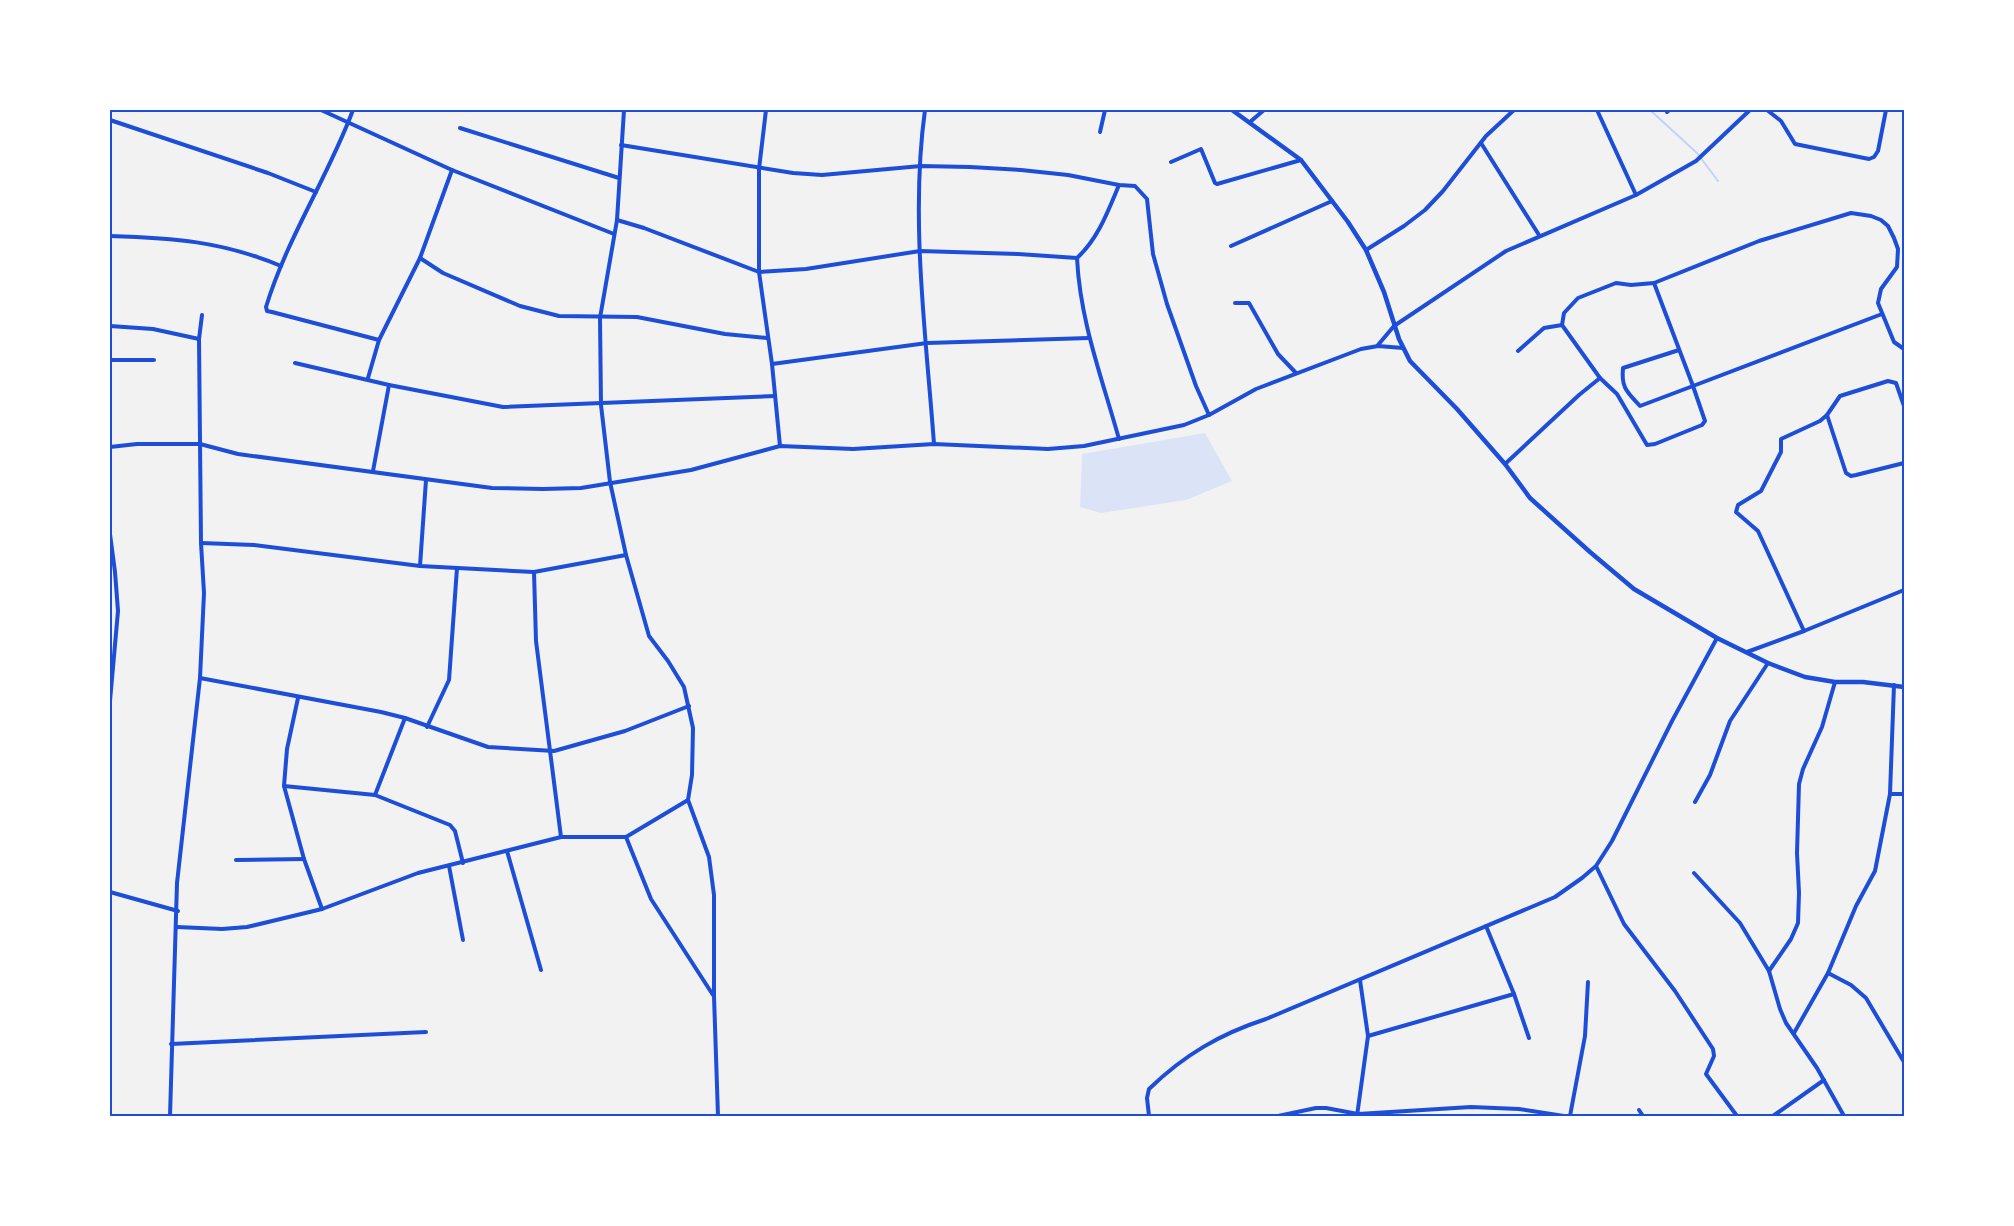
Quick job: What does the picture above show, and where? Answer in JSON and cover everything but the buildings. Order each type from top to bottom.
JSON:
[{"type":"street","points":[[321,110],[452,170],[614,234]]},
{"type":"street","points":[[353,110],[280,266],[266,307],[267,311],[379,340]]},
{"type":"street","points":[[624,110],[617,220],[600,318],[601,405],[610,482],[626,555],[649,636],[684,687],[693,728],[692,775],[688,800],[709,857],[714,895],[717,1116]]},
{"type":"street","points":[[766,110],[759,169],[759,272],[772,364],[780,446]]},
{"type":"street","points":[[925,110],[921,166],[920,251],[934,444]]},
{"type":"street","points":[[1100,132],[1105,110]]},
{"type":"street","points":[[1232,110],[1301,160],[1332,201],[1365,250],[1384,292],[1394,326],[1410,361],[1457,409],[1530,498],[1634,589],[1717,638],[1768,663],[1805,676],[1835,682],[1894,684],[1905,687]]},
{"type":"street","points":[[1250,122],[1264,110]]},
{"type":"street","points":[[1365,250],[1425,210],[1481,143],[1514,110]]},
{"type":"street","points":[[1597,110],[1636,195]]},
{"type":"street","points":[[1377,345],[1394,326],[1506,251],[1636,195],[1696,161],[1749,110]]},
{"type":"street","points":[[1767,110],[1781,121],[1795,144],[1869,159],[1874,157],[1878,151],[1886,110]]},
{"type":"street","points":[[110,120],[268,173],[316,192]]},
{"type":"street","points":[[460,128],[619,178]]},
{"type":"street","points":[[1481,143],[1539,235]]},
{"type":"street","points":[[621,145],[759,169],[822,175],[921,166],[1022,170],[1135,186],[1147,199],[1154,254],[1167,304],[1196,386],[1209,415]]},
{"type":"street","points":[[1171,162],[1201,149],[1217,184],[1301,160]]},
{"type":"street","points":[[368,378],[379,340],[420,258],[452,170]]},
{"type":"street","points":[[617,220],[673,238],[759,272],[806,268],[920,251],[1077,258],[1087,249],[1105,220],[1119,185]]},
{"type":"street","points":[[1231,246],[1332,201]]},
{"type":"street","points":[[1654,283],[1705,421],[1702,425],[1647,445],[1617,394],[1600,378],[1562,325],[1564,313],[1578,298],[1616,283],[1631,285],[1654,283],[1759,241],[1828,219],[1851,213],[1871,216],[1888,226],[1898,249],[1897,267],[1881,290],[1878,303],[1894,342],[1905,349]]},
{"type":"street","points":[[110,236],[190,241],[251,253],[280,266]]},
{"type":"street","points":[[420,258],[443,273],[520,306],[559,316],[637,317],[725,334],[767,338]]},
{"type":"street","points":[[1077,258],[1079,286],[1089,338],[1119,439]]},
{"type":"street","points":[[1235,303],[1250,303],[1278,354],[1296,373]]},
{"type":"street","points":[[1679,350],[1623,368],[1621,381],[1626,392],[1640,406],[1882,314]]},
{"type":"street","points":[[170,1116],[171,1044],[178,911],[177,883],[200,678],[204,593],[201,543],[199,339],[202,315]]},
{"type":"street","points":[[1518,351],[1544,328],[1562,325]]},
{"type":"street","points":[[110,326],[153,329],[199,339]]},
{"type":"street","points":[[772,364],[927,343],[1089,338]]},
{"type":"street","points":[[110,447],[137,444],[200,444],[238,454],[492,488],[581,488],[691,470],[780,446],[853,448],[934,444],[1048,449],[1084,446],[1184,425],[1209,415],[1256,389],[1361,349],[1377,345],[1403,348]]},
{"type":"street","points":[[110,360],[154,360]]},
{"type":"street","points":[[295,363],[368,378],[389,385],[503,407],[601,405],[775,396]]},
{"type":"street","points":[[1504,464],[1600,378]]},
{"type":"street","points":[[1804,631],[1758,531],[1736,512],[1738,505],[1761,491],[1781,452],[1781,439],[1788,434],[1807,428],[1827,415],[1840,396],[1888,381],[1896,383],[1905,406]]},
{"type":"street","points":[[373,471],[389,385]]},
{"type":"street","points":[[1827,415],[1846,473],[1851,476],[1905,463]]},
{"type":"street","points":[[420,566],[426,480]]},
{"type":"street","points":[[110,534],[118,611],[110,701]]},
{"type":"street","points":[[201,543],[254,545],[420,566],[534,572],[626,555]]},
{"type":"street","points":[[427,727],[449,680],[457,568]]},
{"type":"street","points":[[534,572],[536,641],[561,837]]},
{"type":"street","points":[[1747,652],[1905,590]]},
{"type":"street","points":[[1149,1116],[1147,1098],[1149,1089],[1194,1052],[1233,1030],[1266,1019],[1555,897],[1582,878],[1596,866],[1620,826],[1717,638]]},
{"type":"street","points":[[1695,802],[1710,775],[1730,721],[1768,663]]},
{"type":"street","points":[[200,678],[405,718],[488,747],[560,750],[625,731],[689,706]]},
{"type":"street","points":[[1769,971],[1791,939],[1798,923],[1799,784],[1803,769],[1822,728],[1835,682]]},
{"type":"street","points":[[1794,1033],[1828,973],[1856,906],[1875,871],[1890,794],[1894,684]]},
{"type":"street","points":[[298,698],[287,749],[284,786],[304,859],[322,909]]},
{"type":"street","points":[[375,795],[405,718]]},
{"type":"street","points":[[284,786],[375,795],[450,825],[455,831],[463,863]]},
{"type":"street","points":[[1890,794],[1905,794]]},
{"type":"street","points":[[177,927],[242,928],[322,909],[418,873],[561,837],[626,837],[688,800]]},
{"type":"street","points":[[626,837],[651,899],[714,996]]},
{"type":"street","points":[[507,851],[541,970]]},
{"type":"street","points":[[236,861],[304,859]]},
{"type":"street","points":[[449,866],[464,940]]},
{"type":"street","points":[[1596,866],[1624,924],[1675,992],[1713,1049],[1714,1056],[1706,1071],[1707,1077],[1737,1116]]},
{"type":"street","points":[[1694,873],[1732,913],[1769,971],[1786,1023],[1824,1080],[1844,1116]]},
{"type":"street","points":[[110,892],[178,911]]},
{"type":"street","points":[[1486,926],[1515,994],[1529,1038]]},
{"type":"street","points":[[1828,973],[1851,985],[1866,998],[1905,1062]]},
{"type":"street","points":[[1358,1115],[1368,1036],[1360,980]]},
{"type":"street","points":[[1570,1116],[1584,1045],[1588,982]]},
{"type":"street","points":[[1368,1036],[1515,994]]},
{"type":"street","points":[[171,1044],[426,1032]]},
{"type":"street","points":[[1773,1116],[1824,1080]]},
{"type":"street","points":[[1278,1116],[1316,1108],[1358,1115],[1471,1107],[1519,1109],[1563,1116]]},
{"type":"street","points":[[1639,1110],[1643,1116]]},
{"type":"shaded area","points":[[1205,433],[1232,481],[1186,500],[1101,513],[1080,507],[1082,454]]},
{"type":"waterway","points":[[1650,110],[1697,153],[1718,181]]}]
